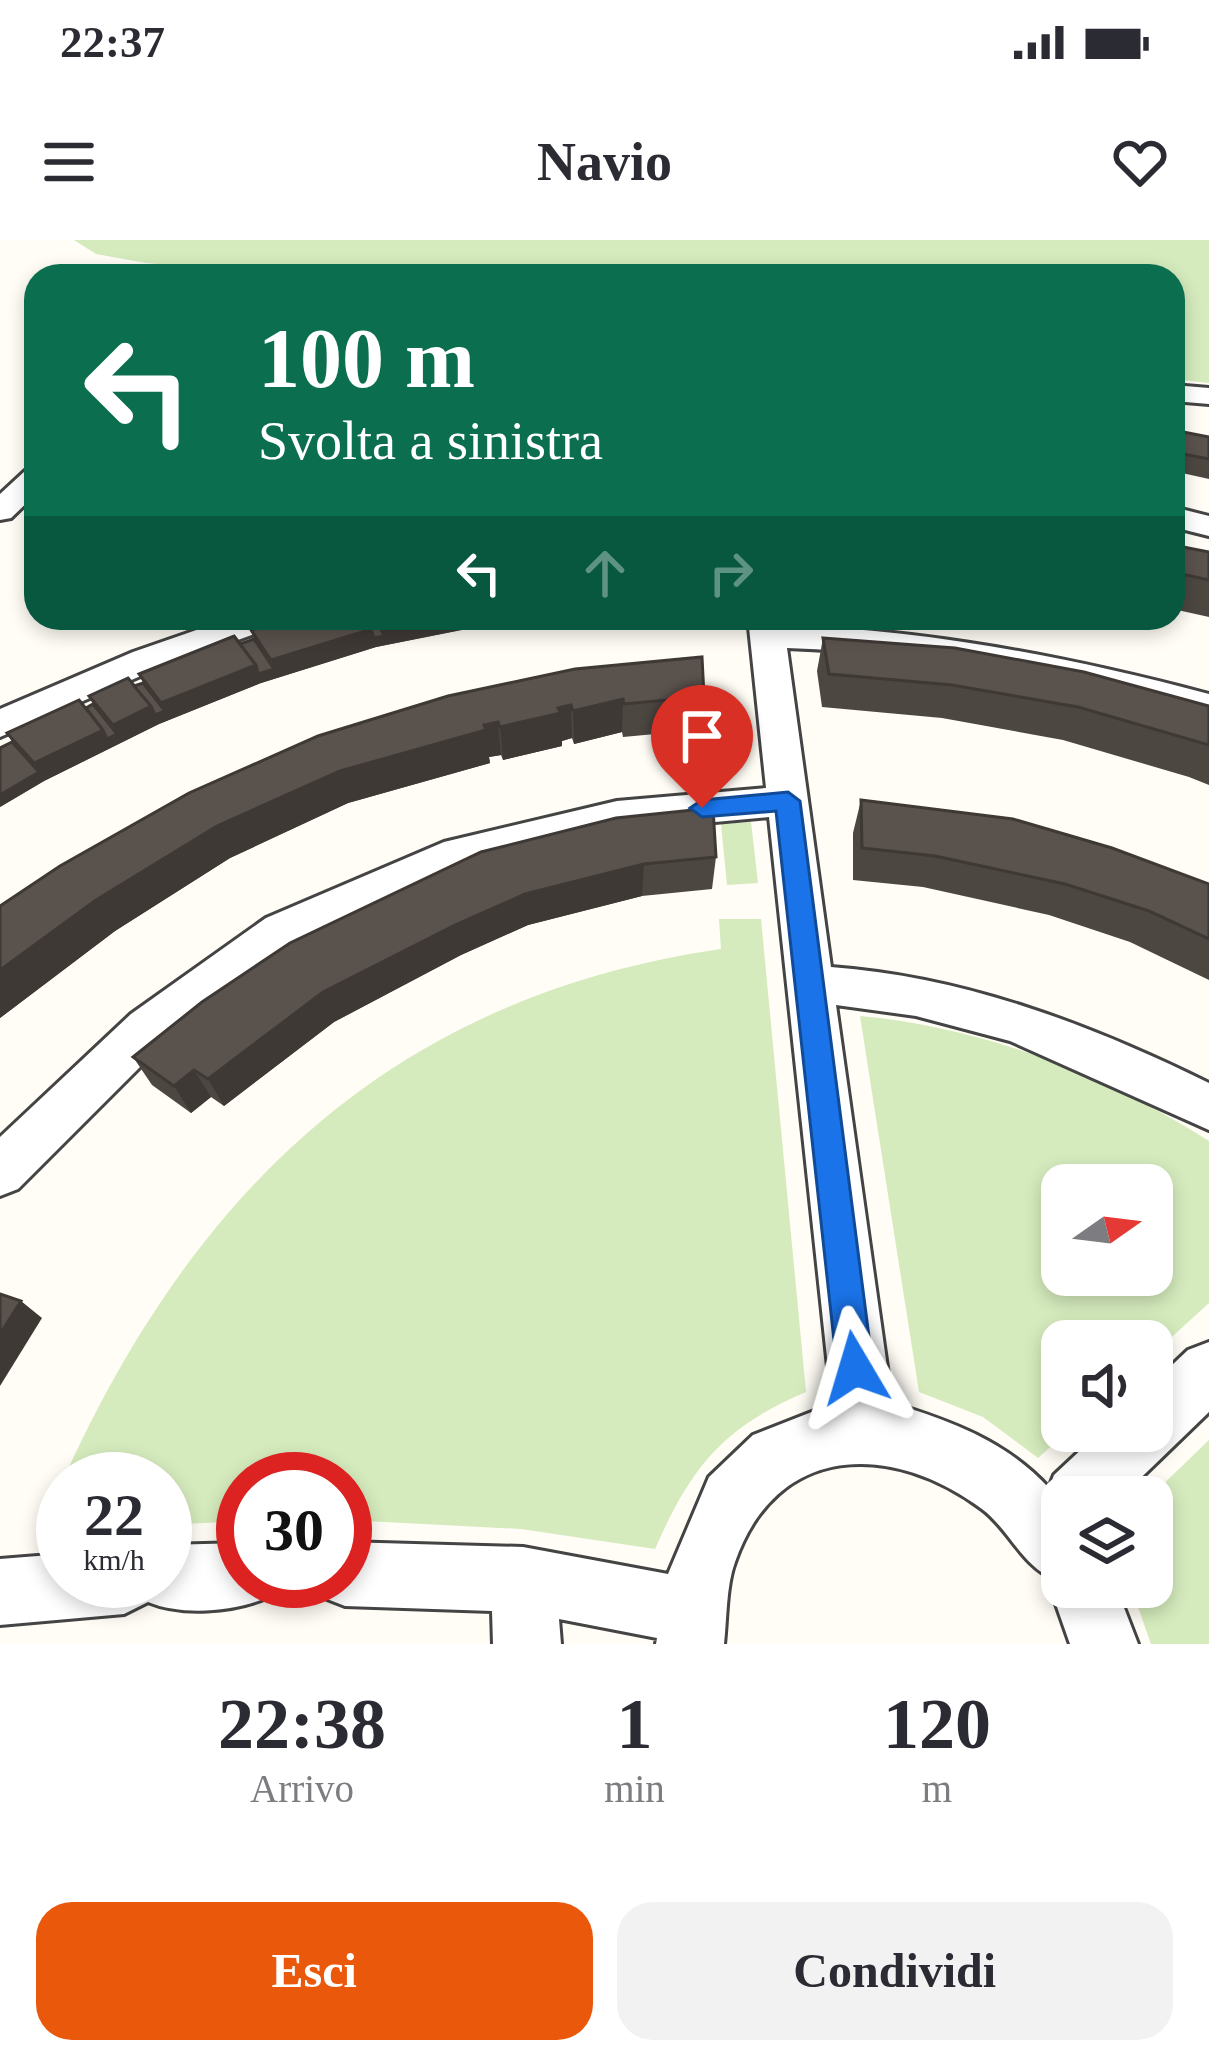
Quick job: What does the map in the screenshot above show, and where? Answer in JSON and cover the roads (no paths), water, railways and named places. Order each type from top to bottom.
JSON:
[{"type":"street","points":[[0,511],[24,488]]},
{"type":"street","points":[[0,724],[146,660],[231,630]]},
{"type":"street","points":[[766,630],[865,1429]]},
{"type":"street","points":[[795,630],[1027,660],[1209,707]]},
{"type":"street","points":[[0,1172],[148,1028],[282,932],[443,858],[617,816],[788,801]]},
{"type":"street","points":[[809,984],[909,994],[1054,1033],[1119,1060],[1209,1108]]},
{"type":"street","points":[[1173,1405],[1209,1370]]},
{"type":"street","points":[[372,1580],[525,1612],[690,1627],[699,1565],[715,1526],[737,1492],[794,1446],[828,1433],[865,1429],[903,1432],[979,1464],[1041,1508]]},
{"type":"street","points":[[1103,1476],[1125,1452]]},
{"type":"street","points":[[0,1592],[36,1589]]},
{"type":"street","points":[[1091,1608],[1104,1644]]}]
